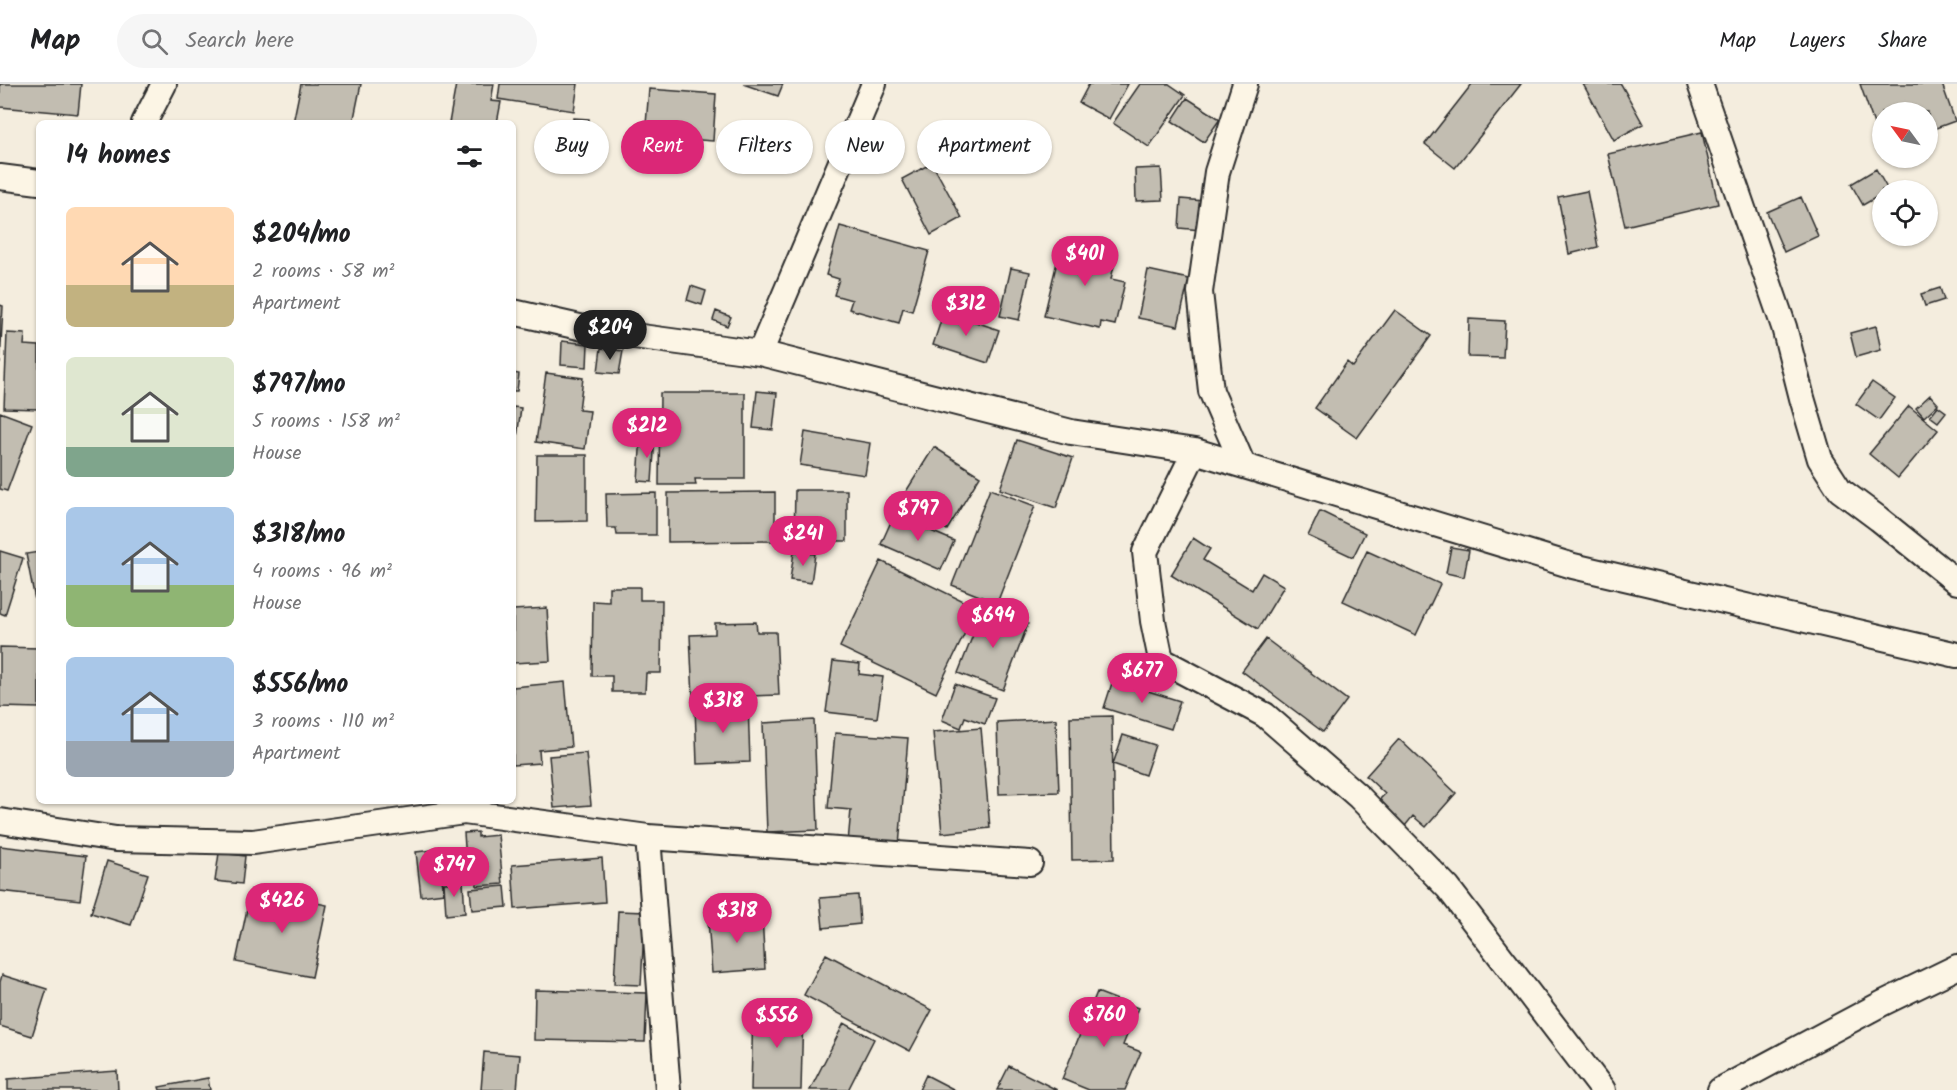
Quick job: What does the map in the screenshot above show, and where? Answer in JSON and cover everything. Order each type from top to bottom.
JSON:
[{"type":"street","points":[[146,120],[164,84]]},
{"type":"street","points":[[760,353],[874,84]]},
{"type":"street","points":[[1243,465],[1211,391],[1200,292],[1217,172],[1245,84]]},
{"type":"street","points":[[1700,84],[1784,327],[1820,459],[1840,490],[1880,519],[1957,582]]},
{"type":"street","points":[[0,177],[36,182]]},
{"type":"street","points":[[516,313],[597,332],[760,353],[1071,432],[1195,451],[1573,566],[1957,655]]},
{"type":"street","points":[[1195,451],[1144,552],[1153,621],[1161,660],[1265,715],[1359,797],[1448,888],[1603,1090]]},
{"type":"street","points":[[0,821],[116,839],[253,842],[461,806],[648,837],[1030,863]]},
{"type":"street","points":[[648,837],[668,1090]]},
{"type":"street","points":[[1720,1090],[1883,1003],[1957,967]]},
{"type":"building","points":[[0,84],[81,84],[78,114],[0,107]]},
{"type":"building","points":[[301,84],[361,84],[354,120],[294,120]]},
{"type":"building","points":[[456,84],[494,84],[491,101],[501,102],[498,120],[450,120]]},
{"type":"building","points":[[500,84],[578,84],[574,111],[498,99]]},
{"type":"building","points":[[743,84],[783,84],[778,96]]},
{"type":"building","points":[[1089,84],[1128,84],[1109,119],[1079,103]]},
{"type":"building","points":[[1140,84],[1169,84],[1185,95],[1149,147],[1113,123]]},
{"type":"building","points":[[1472,84],[1521,84],[1455,168],[1425,144]]},
{"type":"building","points":[[1583,84],[1621,84],[1643,124],[1614,140]]},
{"type":"building","points":[[1860,84],[1942,84],[1955,121],[1938,127],[1938,102],[1872,102],[1872,118]]},
{"type":"building","points":[[649,89],[716,94],[713,141],[704,140],[704,120],[646,120]]},
{"type":"building","points":[[1187,98],[1220,119],[1204,142],[1172,121]]},
{"type":"building","points":[[573,118],[589,119],[589,120],[573,120]]},
{"type":"building","points":[[1702,132],[1718,204],[1625,226],[1608,154]]},
{"type":"building","points":[[1161,168],[1163,200],[1136,201],[1135,169]]},
{"type":"building","points":[[1876,169],[1882,180],[1872,180],[1872,200],[1863,205],[1851,184]]},
{"type":"building","points":[[917,171],[917,174],[938,174],[962,218],[931,235],[902,179]]},
{"type":"building","points":[[1587,191],[1598,247],[1569,254],[1558,197]]},
{"type":"building","points":[[1801,197],[1818,236],[1784,252],[1767,212]]},
{"type":"building","points":[[1181,199],[1204,201],[1201,230],[1179,228]]},
{"type":"building","points":[[840,226],[929,251],[912,311],[903,308],[899,323],[849,309],[852,300],[834,295],[839,279],[826,275]]},
{"type":"building","points":[[1062,241],[1117,253],[1111,279],[1125,282],[1115,325],[1101,322],[1100,329],[1044,316]]},
{"type":"building","points":[[1011,268],[1030,272],[1019,320],[1000,316]]},
{"type":"building","points":[[1148,270],[1189,279],[1178,326],[1138,318]]},
{"type":"building","points":[[691,286],[706,291],[702,305],[687,300]]},
{"type":"building","points":[[1940,288],[1944,300],[1925,306],[1921,294]]},
{"type":"building","points":[[0,305],[3,306],[0,364]]},
{"type":"building","points":[[1395,310],[1431,336],[1357,438],[1315,408],[1347,362],[1353,367]]},
{"type":"building","points":[[716,311],[731,317],[727,326],[713,320]]},
{"type":"building","points":[[944,311],[999,330],[988,363],[933,345]]},
{"type":"building","points":[[1469,319],[1505,321],[1503,358],[1468,357]]},
{"type":"building","points":[[1876,326],[1881,350],[1856,357],[1850,333]]},
{"type":"building","points":[[7,333],[25,334],[24,345],[36,346],[36,409],[4,408]]},
{"type":"building","points":[[562,341],[588,344],[587,367],[561,365]]},
{"type":"building","points":[[601,348],[623,351],[619,374],[598,372]]},
{"type":"building","points":[[546,373],[583,378],[579,410],[590,411],[585,449],[536,442]]},
{"type":"building","points":[[516,374],[519,374],[516,391]]},
{"type":"building","points":[[1872,382],[1895,398],[1879,420],[1856,404]]},
{"type":"building","points":[[757,391],[777,393],[773,430],[753,428]]},
{"type":"building","points":[[660,393],[745,393],[745,479],[695,479],[696,485],[659,485]]},
{"type":"building","points":[[1930,395],[1938,404],[1924,417],[1916,408]]},
{"type":"building","points":[[1909,406],[1938,430],[1898,478],[1869,454]]},
{"type":"building","points":[[1938,406],[1946,412],[1938,422],[1930,416]]},
{"type":"building","points":[[516,407],[521,408],[516,445]]},
{"type":"building","points":[[0,412],[32,424],[7,491],[0,489]]},
{"type":"building","points":[[805,432],[870,443],[865,475],[800,465]]},
{"type":"building","points":[[641,435],[655,436],[652,482],[638,481]]},
{"type":"building","points":[[1017,440],[1073,458],[1056,508],[1000,489]]},
{"type":"building","points":[[934,447],[980,476],[947,530],[900,501]]},
{"type":"building","points":[[537,455],[587,455],[587,521],[536,522]]},
{"type":"building","points":[[990,489],[1035,506],[997,603],[952,585]]},
{"type":"building","points":[[795,490],[847,490],[847,541],[794,541]]},
{"type":"building","points":[[775,492],[775,541],[668,542],[668,493]]},
{"type":"building","points":[[656,493],[656,535],[617,535],[616,528],[607,528],[606,494]]},
{"type":"building","points":[[1320,511],[1365,533],[1353,557],[1308,536]]},
{"type":"building","points":[[894,515],[954,541],[941,570],[881,544]]},
{"type":"building","points":[[1193,538],[1210,549],[1203,560],[1252,590],[1262,573],[1284,586],[1258,629],[1171,575]]},
{"type":"building","points":[[1451,547],[1469,550],[1464,577],[1446,573]]},
{"type":"building","points":[[0,551],[23,558],[5,615],[0,613]]},
{"type":"building","points":[[1367,551],[1440,584],[1416,635],[1343,601]]},
{"type":"building","points":[[36,552],[36,605],[26,554]]},
{"type":"building","points":[[794,552],[815,554],[811,583],[790,580]]},
{"type":"building","points":[[881,561],[977,608],[936,693],[840,647]]},
{"type":"building","points":[[609,587],[640,587],[640,600],[662,600],[661,673],[646,673],[645,692],[612,692],[612,676],[592,676],[593,601],[609,602]]},
{"type":"building","points":[[984,607],[1028,624],[1003,690],[958,673]]},
{"type":"building","points":[[547,608],[550,661],[516,663],[516,610]]},
{"type":"building","points":[[756,622],[757,632],[776,632],[779,695],[693,698],[690,635],[715,634],[715,623]]},
{"type":"building","points":[[1266,639],[1347,700],[1323,732],[1242,671]]},
{"type":"building","points":[[0,647],[36,648],[36,708],[0,707]]},
{"type":"building","points":[[833,661],[860,664],[859,674],[883,677],[877,718],[826,712]]},
{"type":"building","points":[[1113,680],[1180,701],[1171,729],[1104,708]]},
{"type":"building","points":[[565,682],[571,747],[539,750],[540,763],[516,765],[516,687]]},
{"type":"building","points":[[955,684],[995,698],[985,724],[965,717],[961,728],[942,720]]},
{"type":"building","points":[[748,704],[750,762],[697,764],[695,706]]},
{"type":"building","points":[[1112,716],[1114,859],[1072,860],[1070,717]]},
{"type":"building","points":[[1056,719],[1059,792],[999,794],[997,722]]},
{"type":"building","points":[[814,720],[818,830],[767,832],[763,723]]},
{"type":"building","points":[[981,728],[990,828],[942,833],[933,732]]},
{"type":"building","points":[[835,733],[908,738],[899,846],[848,842],[851,810],[828,808]]},
{"type":"building","points":[[1123,735],[1155,745],[1145,775],[1113,764]]},
{"type":"building","points":[[1399,739],[1456,793],[1426,827],[1413,816],[1405,826],[1378,801],[1385,794],[1366,776]]},
{"type":"building","points":[[586,753],[591,805],[554,808],[549,756]]},
{"type":"building","points":[[478,832],[478,837],[498,835],[503,884],[477,886],[475,860],[466,861],[464,833]]},
{"type":"building","points":[[0,846],[86,856],[80,900],[0,891]]},
{"type":"building","points":[[451,848],[455,878],[442,880],[444,893],[421,896],[416,852]]},
{"type":"building","points":[[219,853],[245,856],[242,884],[215,881]]},
{"type":"building","points":[[602,858],[605,902],[515,909],[512,865]]},
{"type":"building","points":[[107,861],[148,874],[131,925],[91,913]]},
{"type":"building","points":[[463,882],[465,913],[446,915],[444,883]]},
{"type":"building","points":[[505,886],[507,907],[472,910],[470,889]]},
{"type":"building","points":[[251,890],[327,905],[312,977],[236,962]]},
{"type":"building","points":[[858,895],[860,924],[823,928],[820,898]]},
{"type":"building","points":[[618,911],[645,912],[641,985],[614,984]]},
{"type":"building","points":[[762,916],[765,969],[712,973],[708,920]]},
{"type":"building","points":[[826,954],[932,1010],[910,1051],[804,995]]},
{"type":"building","points":[[2,975],[47,989],[32,1036],[0,1026]]},
{"type":"building","points":[[535,990],[647,993],[645,1042],[534,1040]]},
{"type":"building","points":[[1097,992],[1138,1008],[1123,1045],[1141,1052],[1125,1090],[1089,1090],[1062,1079]]},
{"type":"building","points":[[753,1008],[803,1009],[801,1090],[751,1090]]},
{"type":"building","points":[[844,1023],[874,1039],[848,1090],[810,1090]]},
{"type":"building","points":[[484,1052],[520,1055],[517,1090],[481,1090]]},
{"type":"building","points":[[1009,1066],[1057,1090],[997,1090]]},
{"type":"building","points":[[117,1071],[118,1090],[8,1090],[8,1079]]},
{"type":"building","points":[[926,1075],[955,1090],[919,1090]]},
{"type":"building","points":[[208,1078],[210,1090],[160,1090],[159,1087]]}]
